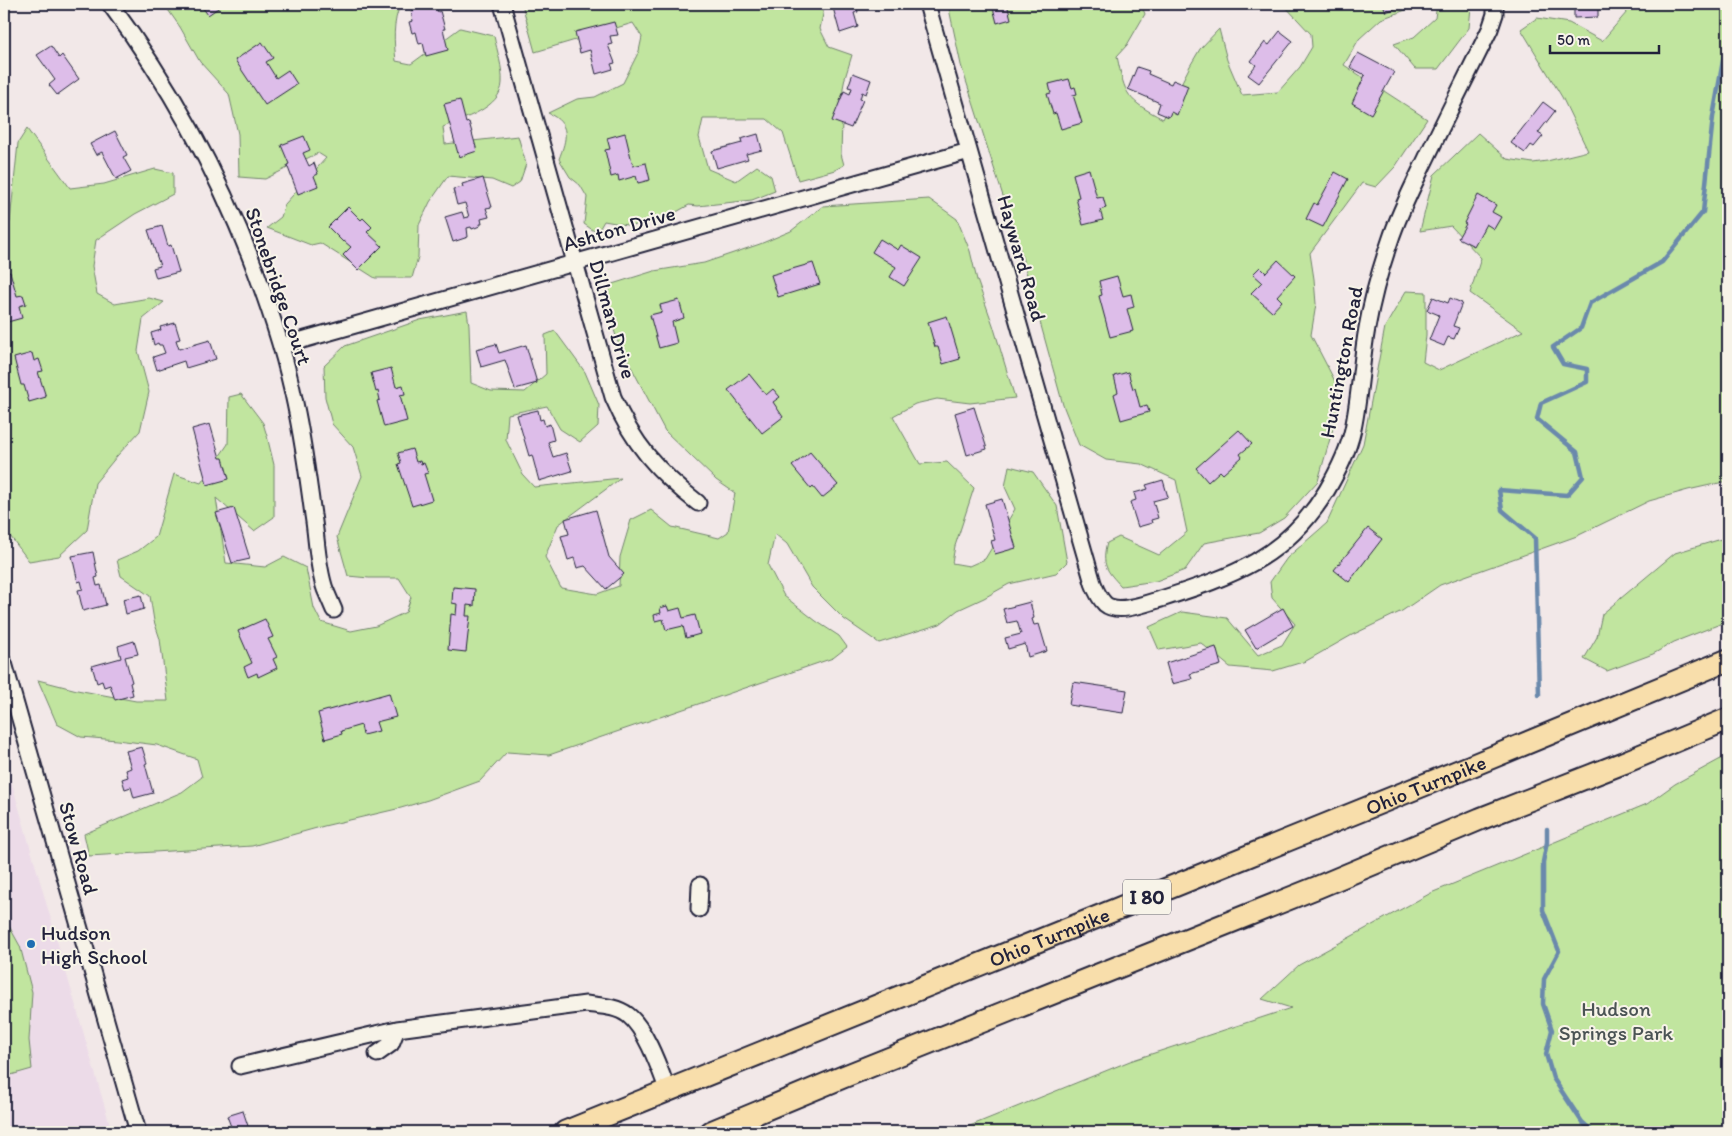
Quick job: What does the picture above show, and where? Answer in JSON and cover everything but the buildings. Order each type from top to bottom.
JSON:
[{"type":"highway","name":"Ohio Turnpike","points":[[564,1132],[1728,660]]},
{"type":"highway","name":"I 80","points":[[711,1132],[1728,719]]},
{"type":"street","name":"Stonebridge Court","points":[[110,4],[154,66],[195,136],[237,225],[266,299],[281,346],[295,401],[304,449],[320,567],[325,589],[334,610]]},
{"type":"street","name":"Dillman Drive","points":[[502,4],[613,397],[623,420],[645,454],[698,503]]},
{"type":"street","name":"Hayward Road","points":[[927,4],[1076,524]]},
{"type":"street","name":"Huntington Road","points":[[1076,524],[1093,584],[1099,596],[1106,605],[1117,608],[1134,608],[1223,578],[1256,563],[1276,549],[1314,511],[1339,470],[1353,430],[1367,330],[1374,294],[1390,239],[1418,175],[1490,29],[1495,14],[1495,4]]},
{"type":"street","name":"Ashton Drive","points":[[281,346],[969,151]]},
{"type":"street","name":"Stow Road","points":[[4,663],[138,1132]]},
{"type":"street","points":[[699,909],[700,885]]},
{"type":"street","points":[[240,1066],[397,1029],[586,1004],[612,1008],[628,1015],[641,1031],[656,1059],[668,1091]]},
{"type":"street","points":[[377,1054],[391,1044],[397,1029]]},
{"type":"shaded area","name":"Hudson High School","points":[[4,756],[112,1132],[4,1132]]},
{"type":"green space","points":[[164,4],[401,4],[395,25],[396,61],[411,64],[460,28],[494,36],[502,71],[500,92],[488,106],[443,127],[445,144],[518,136],[526,164],[520,182],[511,188],[492,180],[448,176],[430,202],[419,225],[418,257],[412,278],[375,278],[320,243],[311,245],[267,228],[281,217],[285,204],[326,158],[318,153],[265,179],[239,177],[238,134],[229,94],[200,62]]},
{"type":"green space","points":[[522,4],[823,4],[820,29],[829,47],[852,55],[843,88],[841,154],[844,165],[835,170],[798,180],[783,133],[767,119],[703,119],[699,137],[708,169],[736,181],[757,166],[771,176],[775,191],[752,200],[698,206],[689,205],[671,215],[632,226],[604,221],[597,233],[584,224],[587,197],[580,185],[570,177],[559,159],[565,138],[564,127],[561,122],[548,113],[577,99],[595,97],[623,83],[639,51],[642,37],[633,23],[535,52]]},
{"type":"green space","points":[[948,4],[1141,4],[1145,14],[1127,45],[1117,56],[1122,80],[1130,95],[1142,107],[1163,119],[1200,49],[1219,29],[1227,60],[1242,95],[1278,92],[1300,67],[1312,47],[1311,34],[1283,4],[1422,4],[1381,19],[1359,39],[1344,65],[1427,119],[1395,167],[1376,187],[1362,183],[1310,253],[1316,304],[1311,335],[1338,387],[1337,414],[1318,481],[1284,518],[1259,533],[1204,543],[1185,570],[1156,581],[1121,586],[1109,572],[1105,562],[1107,543],[1119,537],[1159,555],[1187,532],[1176,480],[1141,464],[1106,460],[1079,445],[1063,405],[1019,246],[961,65]]},
{"type":"green space","points":[[1437,4],[1470,4],[1469,28],[1438,69],[1415,69],[1394,44],[1414,37],[1435,18]]},
{"type":"green space","points":[[1627,4],[1728,4],[1728,481],[1649,501],[1577,536],[1440,585],[1402,611],[1352,635],[1306,661],[1273,671],[1230,667],[1201,643],[1159,650],[1149,627],[1182,612],[1227,618],[1258,655],[1282,645],[1295,624],[1272,598],[1270,582],[1287,558],[1327,523],[1363,444],[1385,327],[1406,291],[1426,292],[1426,335],[1423,362],[1439,370],[1523,331],[1470,293],[1481,258],[1451,226],[1420,231],[1434,175],[1478,133],[1507,159],[1533,163],[1588,151],[1562,97],[1521,29],[1537,18],[1569,23],[1602,41],[1627,12]]},
{"type":"green space","points":[[27,129],[70,188],[104,184],[155,169],[173,173],[173,194],[135,214],[96,240],[92,266],[97,294],[115,304],[149,298],[164,302],[143,319],[138,351],[149,392],[140,431],[95,483],[87,530],[59,556],[29,561],[4,528],[4,234],[10,222],[18,143]]},
{"type":"green space","points":[[929,199],[957,219],[970,251],[977,280],[1015,398],[970,403],[937,399],[915,404],[893,416],[920,464],[947,462],[974,488],[955,546],[952,563],[969,566],[985,559],[1015,509],[1005,487],[1009,466],[1033,472],[1057,506],[1067,562],[1056,573],[1009,584],[958,610],[940,624],[879,643],[844,619],[812,587],[787,544],[775,534],[768,565],[784,596],[839,636],[847,647],[833,658],[549,755],[507,752],[480,781],[401,808],[324,826],[252,846],[89,856],[84,834],[182,792],[202,777],[197,759],[157,745],[81,737],[57,724],[38,680],[77,690],[136,701],[168,701],[160,639],[154,621],[150,596],[121,576],[117,560],[138,551],[156,537],[174,474],[201,483],[228,444],[229,397],[241,394],[263,423],[274,465],[274,517],[254,531],[216,498],[226,563],[265,567],[284,557],[306,568],[314,608],[321,622],[351,631],[376,626],[406,612],[411,597],[399,578],[348,576],[337,537],[362,476],[353,447],[332,424],[325,397],[324,366],[345,346],[420,320],[467,311],[471,383],[491,391],[525,392],[546,374],[545,335],[555,331],[585,372],[599,405],[598,426],[580,442],[560,429],[547,406],[508,414],[506,440],[523,475],[534,487],[621,478],[558,525],[545,557],[561,588],[597,594],[619,586],[620,557],[631,520],[651,510],[672,527],[719,538],[728,532],[735,493],[716,480],[665,431],[618,342],[607,309],[609,285],[654,271],[704,263],[760,244],[791,231],[823,206]]},
{"type":"green space","points":[[1728,537],[1728,621],[1674,642],[1653,654],[1607,671],[1584,659],[1597,637],[1602,614],[1675,553]]},
{"type":"green space","name":"Hudson Springs Park","points":[[1728,755],[1728,1132],[955,1132],[1130,1061],[1291,1008],[1262,999],[1299,965],[1431,893],[1647,804],[1675,784]]},
{"type":"green space","points":[[4,917],[20,946],[32,992],[29,1040],[32,1069],[4,1077]]},
{"type":"waterway","points":[[1539,695],[1535,538],[1502,510],[1499,490],[1567,495],[1583,477],[1577,452],[1537,419],[1541,403],[1587,382],[1587,369],[1563,364],[1553,347],[1581,328],[1590,303],[1662,262],[1703,212],[1713,117],[1724,55],[1728,53]]},
{"type":"waterway","points":[[1547,829],[1547,842],[1543,862],[1543,910],[1559,951],[1544,979],[1543,1004],[1552,1030],[1546,1054],[1553,1078],[1582,1122],[1593,1132]]},
{"type":"place","name":"Hudson High School","points":[[31,944]]}]
